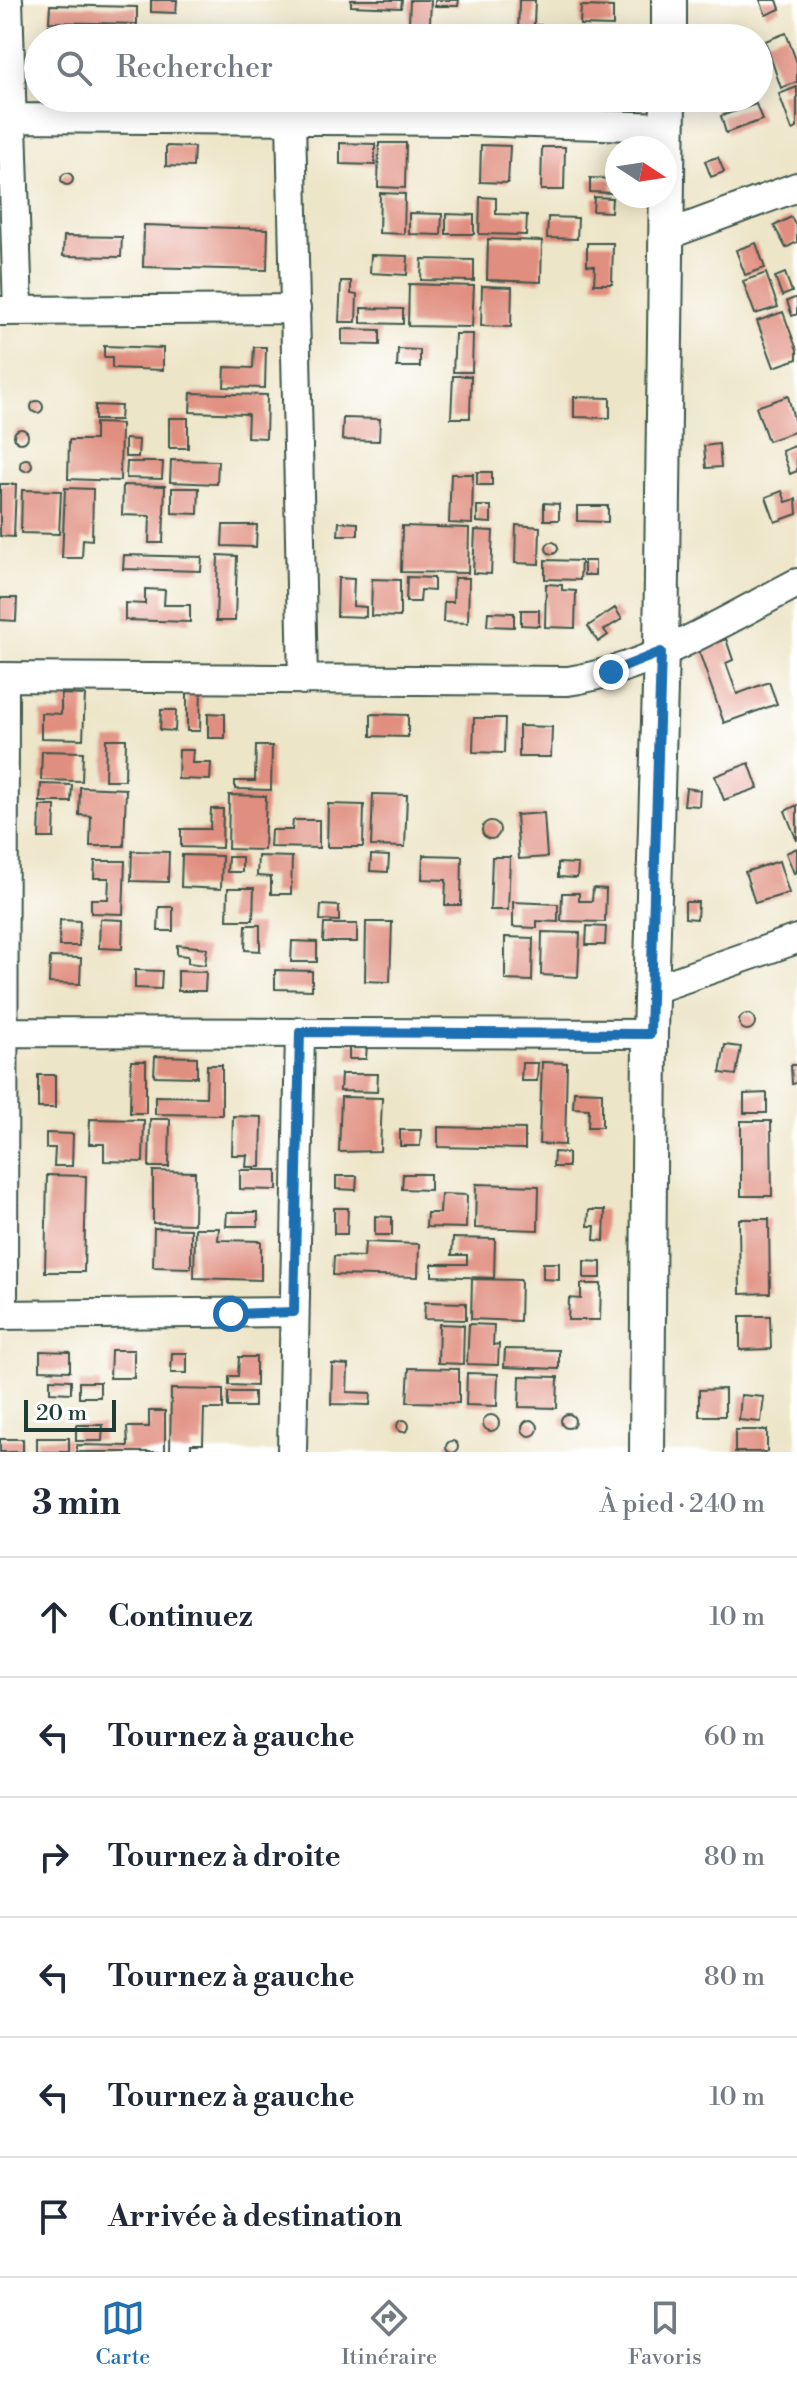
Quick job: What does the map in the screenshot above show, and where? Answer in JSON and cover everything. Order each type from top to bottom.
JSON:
[{"type":"street","points":[[8,0],[11,118],[9,311],[296,309]]},
{"type":"street","points":[[669,0],[669,24]]},
{"type":"street","points":[[11,118],[466,121],[668,113],[661,652],[650,1034],[647,1452]]},
{"type":"street","points":[[291,119],[303,680]]},
{"type":"street","points":[[667,235],[797,187]]},
{"type":"street","points":[[294,1312],[1,1315],[2,677],[568,681],[611,672],[661,652],[797,583]]},
{"type":"street","points":[[651,990],[797,939]]},
{"type":"street","points":[[2,1032],[650,1034]]},
{"type":"street","points":[[292,1452],[300,1032]]},
{"type":"building","points":[[151,0],[177,0],[176,13],[151,12]]},
{"type":"building","points":[[351,0],[402,0],[401,8],[351,6]]},
{"type":"building","points":[[410,0],[431,0],[430,23],[409,23]]},
{"type":"building","points":[[435,0],[459,0],[458,6],[435,6]]},
{"type":"building","points":[[519,0],[535,0],[534,24],[518,24]]},
{"type":"building","points":[[760,0],[777,0],[780,9],[766,15]]},
{"type":"building","points":[[50,5],[137,7],[137,24],[49,22]]},
{"type":"building","points":[[581,6],[613,7],[613,24],[580,24]]},
{"type":"building","points":[[786,33],[797,63],[797,82],[781,88],[773,64],[773,38]]},
{"type":"building","points":[[797,87],[797,128],[792,130],[779,94]]},
{"type":"building","points":[[733,112],[759,112],[762,120],[726,133],[721,116]]},
{"type":"building","points":[[340,143],[375,144],[375,165],[340,164]]},
{"type":"building","points":[[379,143],[406,143],[405,188],[378,187]]},
{"type":"building","points":[[481,145],[510,146],[508,183],[480,182]]},
{"type":"building","points":[[166,146],[194,147],[193,167],[166,166]]},
{"type":"building","points":[[542,147],[565,147],[564,190],[541,190]]},
{"type":"building","points":[[718,157],[724,172],[711,177],[705,161]]},
{"type":"building","points":[[67,173],[73,179],[67,185],[61,179]]},
{"type":"building","points":[[590,178],[605,179],[605,193],[590,192]]},
{"type":"building","points":[[380,193],[405,194],[404,234],[379,233]]},
{"type":"building","points":[[480,197],[496,198],[496,214],[527,215],[526,235],[479,234]]},
{"type":"building","points":[[594,197],[605,198],[605,208],[611,208],[611,212],[593,211]]},
{"type":"building","points":[[409,213],[442,214],[441,235],[409,234]]},
{"type":"building","points":[[446,214],[474,215],[474,234],[446,234]]},
{"type":"building","points":[[548,217],[578,218],[577,239],[547,238]]},
{"type":"building","points":[[791,217],[797,228],[797,242],[786,248],[774,226]]},
{"type":"building","points":[[144,225],[268,229],[267,270],[143,267]]},
{"type":"building","points":[[64,236],[122,237],[121,257],[63,256]]},
{"type":"building","points":[[488,239],[542,241],[541,282],[487,280]]},
{"type":"building","points":[[587,243],[613,243],[612,284],[594,284],[595,266],[587,265]]},
{"type":"building","points":[[756,243],[765,268],[745,275],[736,250]]},
{"type":"building","points":[[371,255],[408,256],[407,275],[370,273]]},
{"type":"building","points":[[422,259],[474,260],[474,281],[421,280]]},
{"type":"building","points":[[766,273],[778,307],[755,314],[743,281]]},
{"type":"building","points":[[785,273],[792,292],[782,296],[775,277]]},
{"type":"building","points":[[341,281],[351,281],[351,294],[357,295],[356,322],[339,322]]},
{"type":"building","points":[[409,284],[474,286],[472,327],[408,326]]},
{"type":"building","points":[[482,286],[512,287],[511,327],[481,326]]},
{"type":"building","points":[[797,297],[797,314],[792,316],[787,301]]},
{"type":"building","points":[[361,308],[403,309],[403,324],[361,323]]},
{"type":"building","points":[[783,312],[797,350],[797,359],[774,367],[757,321]]},
{"type":"building","points":[[342,329],[380,330],[380,345],[342,344]]},
{"type":"building","points":[[455,334],[473,334],[472,372],[453,372]]},
{"type":"building","points":[[104,346],[163,348],[163,370],[112,368],[112,357],[104,357]]},
{"type":"building","points":[[254,347],[266,347],[265,388],[224,387],[225,367],[253,368]]},
{"type":"building","points":[[398,349],[420,350],[420,367],[397,367]]},
{"type":"building","points":[[453,376],[471,376],[470,418],[451,418]]},
{"type":"building","points":[[191,393],[267,395],[266,438],[247,437],[248,414],[190,412]]},
{"type":"building","points":[[788,396],[797,431],[768,441],[756,407]]},
{"type":"building","points":[[574,397],[610,398],[610,418],[574,417]]},
{"type":"building","points":[[37,401],[43,407],[37,413],[31,407]]},
{"type":"building","points":[[95,405],[121,406],[120,420],[95,420]]},
{"type":"building","points":[[169,418],[188,418],[188,448],[169,448]]},
{"type":"building","points":[[343,418],[380,419],[379,441],[342,440]]},
{"type":"building","points":[[95,423],[121,424],[120,481],[68,479],[69,440],[95,440]]},
{"type":"building","points":[[21,429],[28,436],[21,443],[14,436]]},
{"type":"building","points":[[125,439],[139,440],[138,457],[125,457]]},
{"type":"building","points":[[719,444],[721,467],[706,468],[704,446]]},
{"type":"building","points":[[797,445],[797,471],[790,474],[782,451]]},
{"type":"building","points":[[26,459],[32,465],[26,471],[20,465]]},
{"type":"building","points":[[171,460],[218,461],[217,484],[170,482]]},
{"type":"building","points":[[127,462],[163,462],[162,479],[126,478]]},
{"type":"building","points":[[477,472],[492,472],[492,485],[477,485]]},
{"type":"building","points":[[451,474],[473,474],[472,524],[449,523]]},
{"type":"building","points":[[0,484],[16,484],[14,537],[0,536]]},
{"type":"building","points":[[123,485],[165,486],[163,543],[149,543],[150,516],[122,515]]},
{"type":"building","points":[[65,488],[93,489],[92,540],[83,539],[82,558],[62,558]]},
{"type":"building","points":[[172,488],[199,488],[198,514],[172,513]]},
{"type":"building","points":[[22,490],[61,491],[59,534],[21,533]]},
{"type":"building","points":[[782,491],[786,502],[796,499],[797,514],[775,522],[766,497]]},
{"type":"building","points":[[544,503],[559,504],[559,520],[544,520]]},
{"type":"building","points":[[477,506],[491,506],[491,523],[477,522]]},
{"type":"building","points":[[577,506],[608,506],[608,522],[577,521]]},
{"type":"building","points":[[339,522],[358,523],[358,535],[338,535]]},
{"type":"building","points":[[223,525],[257,525],[256,547],[222,546]]},
{"type":"building","points":[[516,525],[540,527],[539,564],[515,563]]},
{"type":"building","points":[[402,526],[469,528],[468,573],[401,572]]},
{"type":"building","points":[[475,530],[493,531],[491,574],[473,573]]},
{"type":"building","points":[[552,542],[558,548],[552,554],[546,548]]},
{"type":"building","points":[[124,555],[202,557],[201,571],[123,569]]},
{"type":"building","points":[[218,555],[237,556],[235,621],[216,621]]},
{"type":"building","points":[[545,560],[581,561],[580,580],[545,579]]},
{"type":"building","points":[[584,561],[595,561],[595,575],[584,575]]},
{"type":"building","points":[[407,577],[434,578],[434,591],[421,590],[420,602],[406,602]]},
{"type":"building","points":[[338,578],[354,579],[353,606],[366,607],[366,617],[337,616]]},
{"type":"building","points":[[454,578],[469,578],[468,623],[443,622],[444,602],[453,602]]},
{"type":"building","points":[[372,579],[400,580],[400,617],[371,616]]},
{"type":"building","points":[[546,584],[562,585],[562,590],[576,591],[575,628],[545,627]]},
{"type":"building","points":[[145,589],[165,590],[164,605],[190,605],[190,622],[125,620],[125,603],[145,604]]},
{"type":"building","points":[[0,598],[17,598],[16,621],[0,620]]},
{"type":"building","points":[[615,608],[622,619],[604,630],[608,635],[598,642],[588,626]]},
{"type":"building","points":[[521,610],[539,610],[539,626],[521,625]]},
{"type":"building","points":[[488,612],[514,613],[514,627],[487,626]]},
{"type":"building","points":[[726,639],[733,660],[726,663],[737,694],[769,682],[777,704],[724,723],[698,649]]},
{"type":"building","points":[[201,687],[200,731],[187,731],[187,688]]},
{"type":"building","points":[[61,694],[85,695],[83,739],[41,738],[41,713],[61,714]]},
{"type":"building","points":[[161,710],[176,710],[175,731],[160,730]]},
{"type":"building","points":[[208,713],[225,714],[225,738],[208,738]]},
{"type":"building","points":[[371,714],[408,715],[408,737],[371,736]]},
{"type":"building","points":[[474,718],[505,718],[504,753],[473,752]]},
{"type":"building","points":[[519,726],[552,727],[551,757],[519,757]]},
{"type":"building","points":[[106,739],[126,739],[125,780],[105,780]]},
{"type":"building","points":[[256,746],[272,746],[271,790],[235,789],[235,781],[255,781]]},
{"type":"building","points":[[179,750],[193,750],[192,763],[211,763],[210,780],[178,779]]},
{"type":"building","points":[[42,751],[83,752],[82,781],[41,780]]},
{"type":"building","points":[[749,763],[758,788],[724,800],[715,776]]},
{"type":"building","points":[[41,784],[72,785],[71,802],[40,802]]},
{"type":"building","points":[[80,787],[126,789],[124,846],[90,846],[91,816],[79,815]]},
{"type":"building","points":[[686,788],[700,790],[699,806],[684,805]]},
{"type":"building","points":[[373,794],[407,795],[405,847],[371,846]]},
{"type":"building","points":[[229,795],[266,796],[264,850],[228,849]]},
{"type":"building","points":[[328,804],[364,805],[363,847],[327,847]]},
{"type":"building","points":[[797,805],[797,841],[785,811]]},
{"type":"building","points":[[40,806],[55,806],[54,838],[39,838]]},
{"type":"building","points":[[211,809],[223,809],[222,848],[181,847],[181,829],[210,829]]},
{"type":"building","points":[[544,813],[547,857],[519,859],[516,815]]},
{"type":"building","points":[[293,820],[319,820],[319,848],[270,847],[271,830],[292,830]]},
{"type":"building","points":[[491,821],[500,830],[491,839],[482,830]]},
{"type":"building","points":[[797,848],[797,872],[794,873],[786,853]]},
{"type":"building","points":[[132,851],[169,852],[168,882],[131,881]]},
{"type":"building","points":[[182,855],[222,856],[221,889],[181,887]]},
{"type":"building","points":[[371,855],[389,856],[388,872],[370,871]]},
{"type":"building","points":[[423,855],[462,856],[461,905],[445,905],[446,880],[422,879]]},
{"type":"building","points":[[258,856],[292,857],[291,894],[271,894],[271,877],[257,876]]},
{"type":"building","points":[[228,857],[242,857],[242,872],[227,872]]},
{"type":"building","points":[[492,857],[510,857],[508,910],[490,910]]},
{"type":"building","points":[[95,861],[125,861],[123,914],[91,913],[91,899],[108,899],[109,878],[94,878]]},
{"type":"building","points":[[779,861],[789,893],[755,903],[745,872]]},
{"type":"building","points":[[558,863],[578,864],[577,878],[558,877]]},
{"type":"building","points":[[228,888],[254,888],[253,920],[227,920]]},
{"type":"building","points":[[593,888],[606,889],[605,922],[561,921],[562,893],[579,893],[579,901],[592,901]]},
{"type":"building","points":[[513,902],[558,904],[558,922],[537,921],[537,928],[513,927]]},
{"type":"building","points":[[685,902],[698,902],[697,919],[685,918]]},
{"type":"building","points":[[321,905],[339,906],[339,921],[320,920]]},
{"type":"building","points":[[159,907],[173,907],[173,931],[158,931]]},
{"type":"building","points":[[100,919],[123,920],[122,949],[99,948]]},
{"type":"building","points":[[60,920],[80,921],[79,946],[59,946]]},
{"type":"building","points":[[366,922],[392,922],[390,982],[365,981]]},
{"type":"building","points":[[324,924],[357,924],[357,942],[323,942]]},
{"type":"building","points":[[246,925],[260,925],[260,951],[245,950]]},
{"type":"building","points":[[587,926],[606,927],[605,945],[586,945]]},
{"type":"building","points":[[542,932],[580,933],[578,977],[541,975]]},
{"type":"building","points":[[505,937],[533,938],[532,981],[505,980]]},
{"type":"building","points":[[292,941],[317,942],[317,962],[291,962]]},
{"type":"building","points":[[177,945],[207,948],[205,965],[188,963],[188,956],[177,955]]},
{"type":"building","points":[[50,957],[81,958],[80,984],[49,983]]},
{"type":"building","points":[[135,970],[162,971],[161,989],[135,988]]},
{"type":"building","points":[[275,970],[312,971],[312,990],[275,989]]},
{"type":"building","points":[[178,971],[206,972],[205,991],[178,991]]},
{"type":"building","points":[[747,1014],[753,1016],[753,1028],[747,1030],[741,1028],[739,1022],[741,1016]]},
{"type":"building","points":[[349,1043],[367,1044],[366,1059],[349,1059]]},
{"type":"building","points":[[725,1045],[741,1047],[736,1075],[720,1073]]},
{"type":"building","points":[[155,1056],[197,1057],[197,1077],[154,1076]]},
{"type":"building","points":[[131,1061],[146,1061],[146,1113],[130,1113]]},
{"type":"building","points":[[542,1062],[567,1063],[565,1145],[539,1144]]},
{"type":"building","points":[[522,1063],[538,1063],[537,1081],[521,1081]]},
{"type":"building","points":[[207,1065],[222,1065],[222,1115],[155,1114],[155,1096],[206,1097]]},
{"type":"building","points":[[791,1065],[797,1065],[797,1083],[792,1084]]},
{"type":"building","points":[[341,1074],[378,1074],[377,1092],[340,1091]]},
{"type":"building","points":[[38,1075],[55,1075],[55,1108],[38,1108]]},
{"type":"building","points":[[574,1091],[602,1092],[602,1127],[588,1127],[589,1109],[573,1108]]},
{"type":"building","points":[[767,1093],[767,1113],[744,1113],[744,1094]]},
{"type":"building","points":[[341,1097],[382,1098],[380,1151],[339,1152]]},
{"type":"building","points":[[233,1116],[262,1117],[261,1167],[246,1167],[247,1155],[232,1155]]},
{"type":"building","points":[[90,1119],[144,1120],[143,1162],[104,1161],[104,1144],[89,1144]]},
{"type":"building","points":[[150,1119],[170,1119],[169,1167],[149,1167]]},
{"type":"building","points":[[741,1121],[771,1121],[772,1196],[741,1196]]},
{"type":"building","points":[[438,1127],[525,1129],[525,1149],[438,1147]]},
{"type":"building","points":[[400,1130],[421,1130],[420,1146],[400,1146]]},
{"type":"building","points":[[46,1133],[73,1134],[72,1166],[54,1166],[55,1148],[46,1148]]},
{"type":"building","points":[[554,1152],[568,1153],[568,1167],[553,1167]]},
{"type":"building","points":[[240,1170],[277,1170],[277,1190],[240,1189]]},
{"type":"building","points":[[153,1171],[195,1172],[194,1224],[153,1223]]},
{"type":"building","points":[[403,1174],[430,1174],[430,1190],[402,1189]]},
{"type":"building","points":[[47,1175],[86,1176],[84,1272],[45,1272]]},
{"type":"building","points":[[336,1176],[357,1176],[356,1190],[336,1189]]},
{"type":"building","points":[[476,1184],[539,1186],[538,1230],[475,1228]]},
{"type":"building","points":[[441,1194],[467,1195],[466,1228],[426,1227],[427,1213],[440,1213]]},
{"type":"building","points":[[334,1208],[348,1208],[347,1234],[334,1234]]},
{"type":"building","points":[[589,1210],[605,1210],[604,1241],[594,1240],[595,1226],[588,1226]]},
{"type":"building","points":[[227,1212],[258,1212],[258,1226],[226,1226]]},
{"type":"building","points":[[375,1216],[392,1217],[392,1235],[375,1235]]},
{"type":"building","points":[[739,1219],[769,1219],[770,1293],[740,1294]]},
{"type":"building","points":[[154,1228],[191,1229],[191,1268],[153,1267]]},
{"type":"building","points":[[195,1228],[219,1228],[218,1240],[261,1241],[261,1280],[194,1278]]},
{"type":"building","points":[[453,1238],[495,1239],[494,1278],[432,1276],[432,1264],[467,1264],[467,1255],[452,1255]]},
{"type":"building","points":[[365,1242],[419,1244],[418,1277],[333,1275],[334,1256],[364,1257]]},
{"type":"building","points":[[584,1261],[601,1262],[601,1278],[584,1278]]},
{"type":"building","points":[[543,1263],[559,1263],[559,1280],[543,1279]]},
{"type":"building","points":[[472,1279],[521,1280],[520,1321],[471,1319]]},
{"type":"building","points":[[581,1284],[601,1284],[600,1320],[568,1320],[569,1298],[581,1299]]},
{"type":"building","points":[[425,1302],[466,1303],[466,1320],[424,1319]]},
{"type":"building","points":[[740,1316],[770,1316],[771,1349],[740,1350]]},
{"type":"building","points":[[439,1324],[464,1325],[463,1364],[438,1363]]},
{"type":"building","points":[[469,1324],[494,1325],[493,1345],[499,1344],[498,1365],[467,1364]]},
{"type":"building","points":[[505,1349],[559,1350],[559,1369],[504,1367]]},
{"type":"building","points":[[111,1350],[134,1350],[134,1378],[110,1378]]},
{"type":"building","points":[[40,1351],[70,1352],[70,1371],[40,1370]]},
{"type":"building","points":[[172,1353],[187,1353],[187,1373],[171,1373]]},
{"type":"building","points":[[239,1357],[256,1357],[256,1386],[229,1385],[229,1376],[238,1376]]},
{"type":"building","points":[[332,1364],[348,1365],[347,1392],[371,1393],[370,1405],[331,1404]]},
{"type":"building","points":[[409,1368],[459,1369],[459,1403],[407,1402]]},
{"type":"building","points":[[467,1373],[498,1374],[497,1406],[466,1405]]},
{"type":"building","points":[[520,1376],[558,1377],[557,1408],[519,1407]]},
{"type":"building","points":[[50,1379],[71,1380],[71,1393],[50,1392]]},
{"type":"building","points":[[79,1382],[100,1382],[100,1397],[79,1397]]},
{"type":"building","points":[[171,1389],[223,1390],[223,1409],[204,1409],[203,1444],[191,1444],[191,1452],[170,1452]]},
{"type":"building","points":[[725,1389],[725,1416],[699,1416],[699,1390]]},
{"type":"building","points":[[228,1392],[254,1392],[254,1407],[228,1407]]},
{"type":"building","points":[[741,1395],[764,1397],[761,1422],[739,1420]]},
{"type":"building","points":[[149,1411],[165,1411],[165,1452],[77,1452],[77,1445],[128,1446],[127,1427],[149,1427]]},
{"type":"building","points":[[568,1414],[575,1421],[568,1428],[561,1421]]},
{"type":"building","points":[[491,1415],[497,1417],[497,1429],[491,1431],[485,1429],[483,1423],[485,1417]]},
{"type":"building","points":[[403,1420],[409,1426],[403,1432],[397,1426]]},
{"type":"building","points":[[530,1420],[536,1422],[536,1434],[530,1436],[524,1434],[522,1428],[524,1422]]},
{"type":"building","points":[[76,1425],[103,1425],[102,1441],[76,1441]]},
{"type":"building","points":[[735,1430],[767,1430],[767,1452],[735,1452]]},
{"type":"building","points":[[37,1438],[69,1438],[69,1452],[37,1452]]},
{"type":"building","points":[[0,1439],[23,1439],[23,1452],[0,1452]]},
{"type":"building","points":[[448,1443],[456,1443],[456,1451],[448,1451]]},
{"type":"route","points":[[231,1314],[294,1312],[300,1032],[650,1034],[661,652],[611,672]]}]
